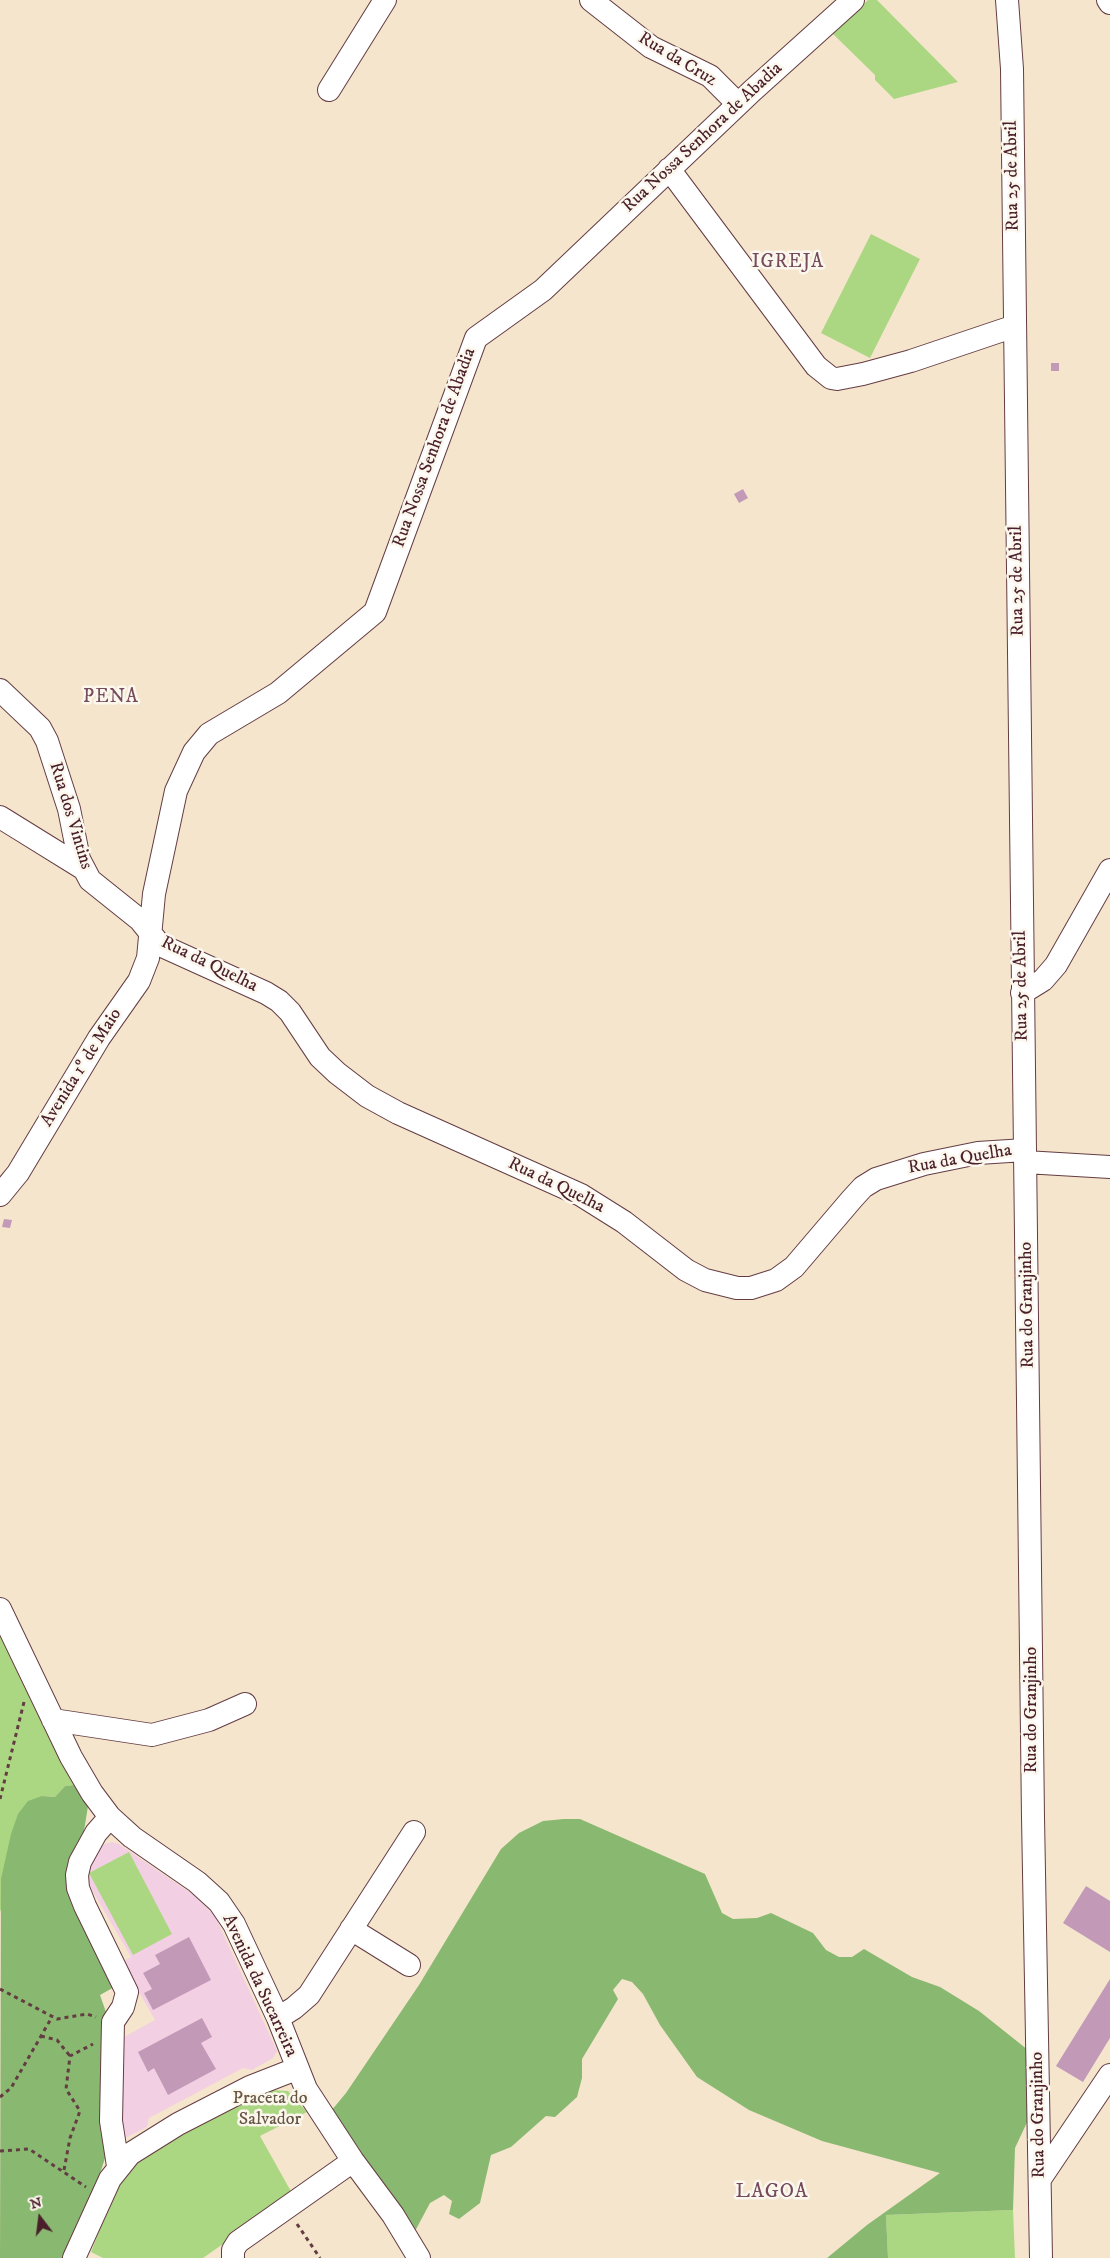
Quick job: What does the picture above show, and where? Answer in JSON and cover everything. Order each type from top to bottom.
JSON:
[{"type":"street","points":[[329,90],[385,0]]},
{"type":"street","name":"Rua da Cruz","points":[[591,0],[651,47],[710,76],[738,104]]},
{"type":"street","name":"Rua Nossa Senhora de Abadia","points":[[150,935],[154,894],[176,791],[194,752],[209,734],[278,693],[375,612],[476,338],[543,290],[738,104],[853,0]]},
{"type":"street","name":"Rua 25 de Abril","points":[[1007,0],[1012,69],[1025,1156]]},
{"type":"street","points":[[669,169],[816,366],[831,378],[837,379],[863,374],[911,361],[1015,326]]},
{"type":"street","name":"Rua dos Vintins","points":[[0,690],[40,728],[47,741],[69,809],[79,859],[90,880],[140,920],[150,935]]},
{"type":"street","points":[[0,817],[84,868]]},
{"type":"street","points":[[1022,993],[1043,980],[1056,965],[1110,870]]},
{"type":"street","name":"Rua da Quelha","points":[[150,935],[160,945],[266,993],[279,1001],[298,1023],[303,1034],[320,1056],[337,1073],[367,1096],[398,1113],[581,1195],[624,1222],[686,1270],[705,1280],[721,1284],[750,1288],[763,1285],[785,1274],[810,1249],[863,1187],[876,1179],[924,1164],[960,1157],[1025,1156],[1110,1166]]},
{"type":"street","name":"Avenida 1º de Maio","points":[[0,1196],[18,1173],[99,1038],[139,981],[148,958],[150,935]]},
{"type":"street","name":"Rua do Granjinho","points":[[1025,1156],[1032,1816],[1041,2258]]},
{"type":"street","name":"Avenida da Sucarreira","points":[[0,1610],[71,1757],[92,1793],[110,1817],[132,1837],[197,1882],[219,1902],[234,1924],[278,2018],[296,2069],[306,2090],[353,2161],[393,2215],[419,2258]]},
{"type":"street","points":[[53,1720],[152,1735],[209,1720],[245,1704]]},
{"type":"street","points":[[110,1817],[96,1833],[80,1862],[77,1875],[78,1888],[85,1906],[127,1992],[123,2007],[113,2028],[111,2121],[118,2166]]},
{"type":"street","points":[[278,2018],[310,1995],[414,1832]]},
{"type":"street","points":[[351,1929],[409,1965]]},
{"type":"street","points":[[74,2258],[101,2198],[118,2166],[130,2154],[146,2142],[178,2124],[250,2087],[296,2069]]},
{"type":"street","points":[[1040,2179],[1110,2075]]},
{"type":"street","points":[[233,2258],[233,2250],[238,2242],[353,2161]]},
{"type":"path","points":[[0,1799],[31,1673]]},
{"type":"path","points":[[0,1989],[57,2019],[87,2014],[113,2028],[70,2056]]},
{"type":"path","points":[[0,2097],[11,2088],[52,2017]]},
{"type":"path","points":[[41,2036],[57,2040],[70,2056],[66,2089],[80,2111],[70,2138],[64,2170]]},
{"type":"path","points":[[0,2151],[29,2149],[64,2170],[101,2198]]},
{"type":"path","points":[[286,2209],[320,2258]]},
{"type":"shaded area","points":[[112,1842],[119,1844],[195,1896],[215,1916],[277,2051],[273,2058],[252,2070],[243,2068],[149,2118],[147,2127],[123,2139],[117,2126],[121,2044],[124,2037],[155,2020],[122,1962],[131,1957],[88,1883],[88,1873],[99,1849],[105,1844]]},
{"type":"green space","points":[[868,0],[877,0],[958,82],[894,99],[875,80],[875,75],[832,33]]},
{"type":"green space","points":[[871,234],[920,259],[870,358],[821,333]]},
{"type":"green space","points":[[0,1630],[74,1785],[65,1786],[55,1797],[42,1796],[0,1912]]},
{"type":"green space","points":[[74,1785],[88,1806],[84,1831],[76,1847],[116,1986],[100,1995],[108,2018],[106,2155],[96,2186],[64,2258],[0,2258],[1,1879],[11,1834],[18,1814],[28,1801],[42,1796],[55,1797],[65,1786]]},
{"type":"green space","points":[[580,1819],[705,1874],[722,1913],[733,1919],[757,1918],[771,1913],[813,1933],[826,1950],[839,1957],[852,1957],[864,1949],[912,1977],[940,1987],[979,2011],[1028,2050],[1030,2116],[1015,2148],[1013,2210],[886,2215],[888,2258],[827,2258],[867,2225],[940,2173],[822,2141],[749,2110],[697,2077],[660,2025],[643,1994],[632,1982],[622,1979],[613,1990],[618,1999],[582,2059],[582,2078],[577,2097],[555,2117],[546,2116],[511,2147],[491,2155],[480,2203],[459,2219],[449,2214],[452,2201],[444,2195],[430,2203],[414,2233],[331,2111],[346,2093],[419,1985],[501,1849],[519,1833],[543,1821]]},
{"type":"green space","points":[[129,1852],[172,1934],[133,1955],[89,1873]]},
{"type":"green space","name":"Praceta do Salvador","points":[[270,2090],[288,2091],[307,2112],[260,2136],[293,2195],[203,2258],[103,2258],[91,2252],[116,2187],[125,2174],[151,2150],[239,2102]]},
{"type":"green space","points":[[1013,2210],[1015,2258],[888,2258],[886,2215]]},
{"type":"building","points":[[1051,363],[1059,363],[1059,371],[1051,371]]},
{"type":"building","points":[[743,489],[748,498],[739,503],[734,494]]},
{"type":"building","points":[[4,1219],[12,1220],[10,1228],[2,1227]]},
{"type":"building","points":[[1086,1886],[1110,1901],[1110,1952],[1063,1923]]},
{"type":"building","points":[[189,1937],[211,1980],[153,2010],[144,1993],[152,1989],[143,1973],[160,1964],[155,1955]]},
{"type":"building","points":[[1110,1979],[1110,2038],[1083,2082],[1056,2066]]},
{"type":"building","points":[[202,2018],[212,2037],[201,2043],[216,2069],[168,2095],[154,2068],[148,2072],[138,2052]]},
{"type":"district","name":"IGREJA","points":[[788,263]]},
{"type":"district","name":"PENA","points":[[111,698]]},
{"type":"district","name":"LAGOA","points":[[772,2193]]}]
